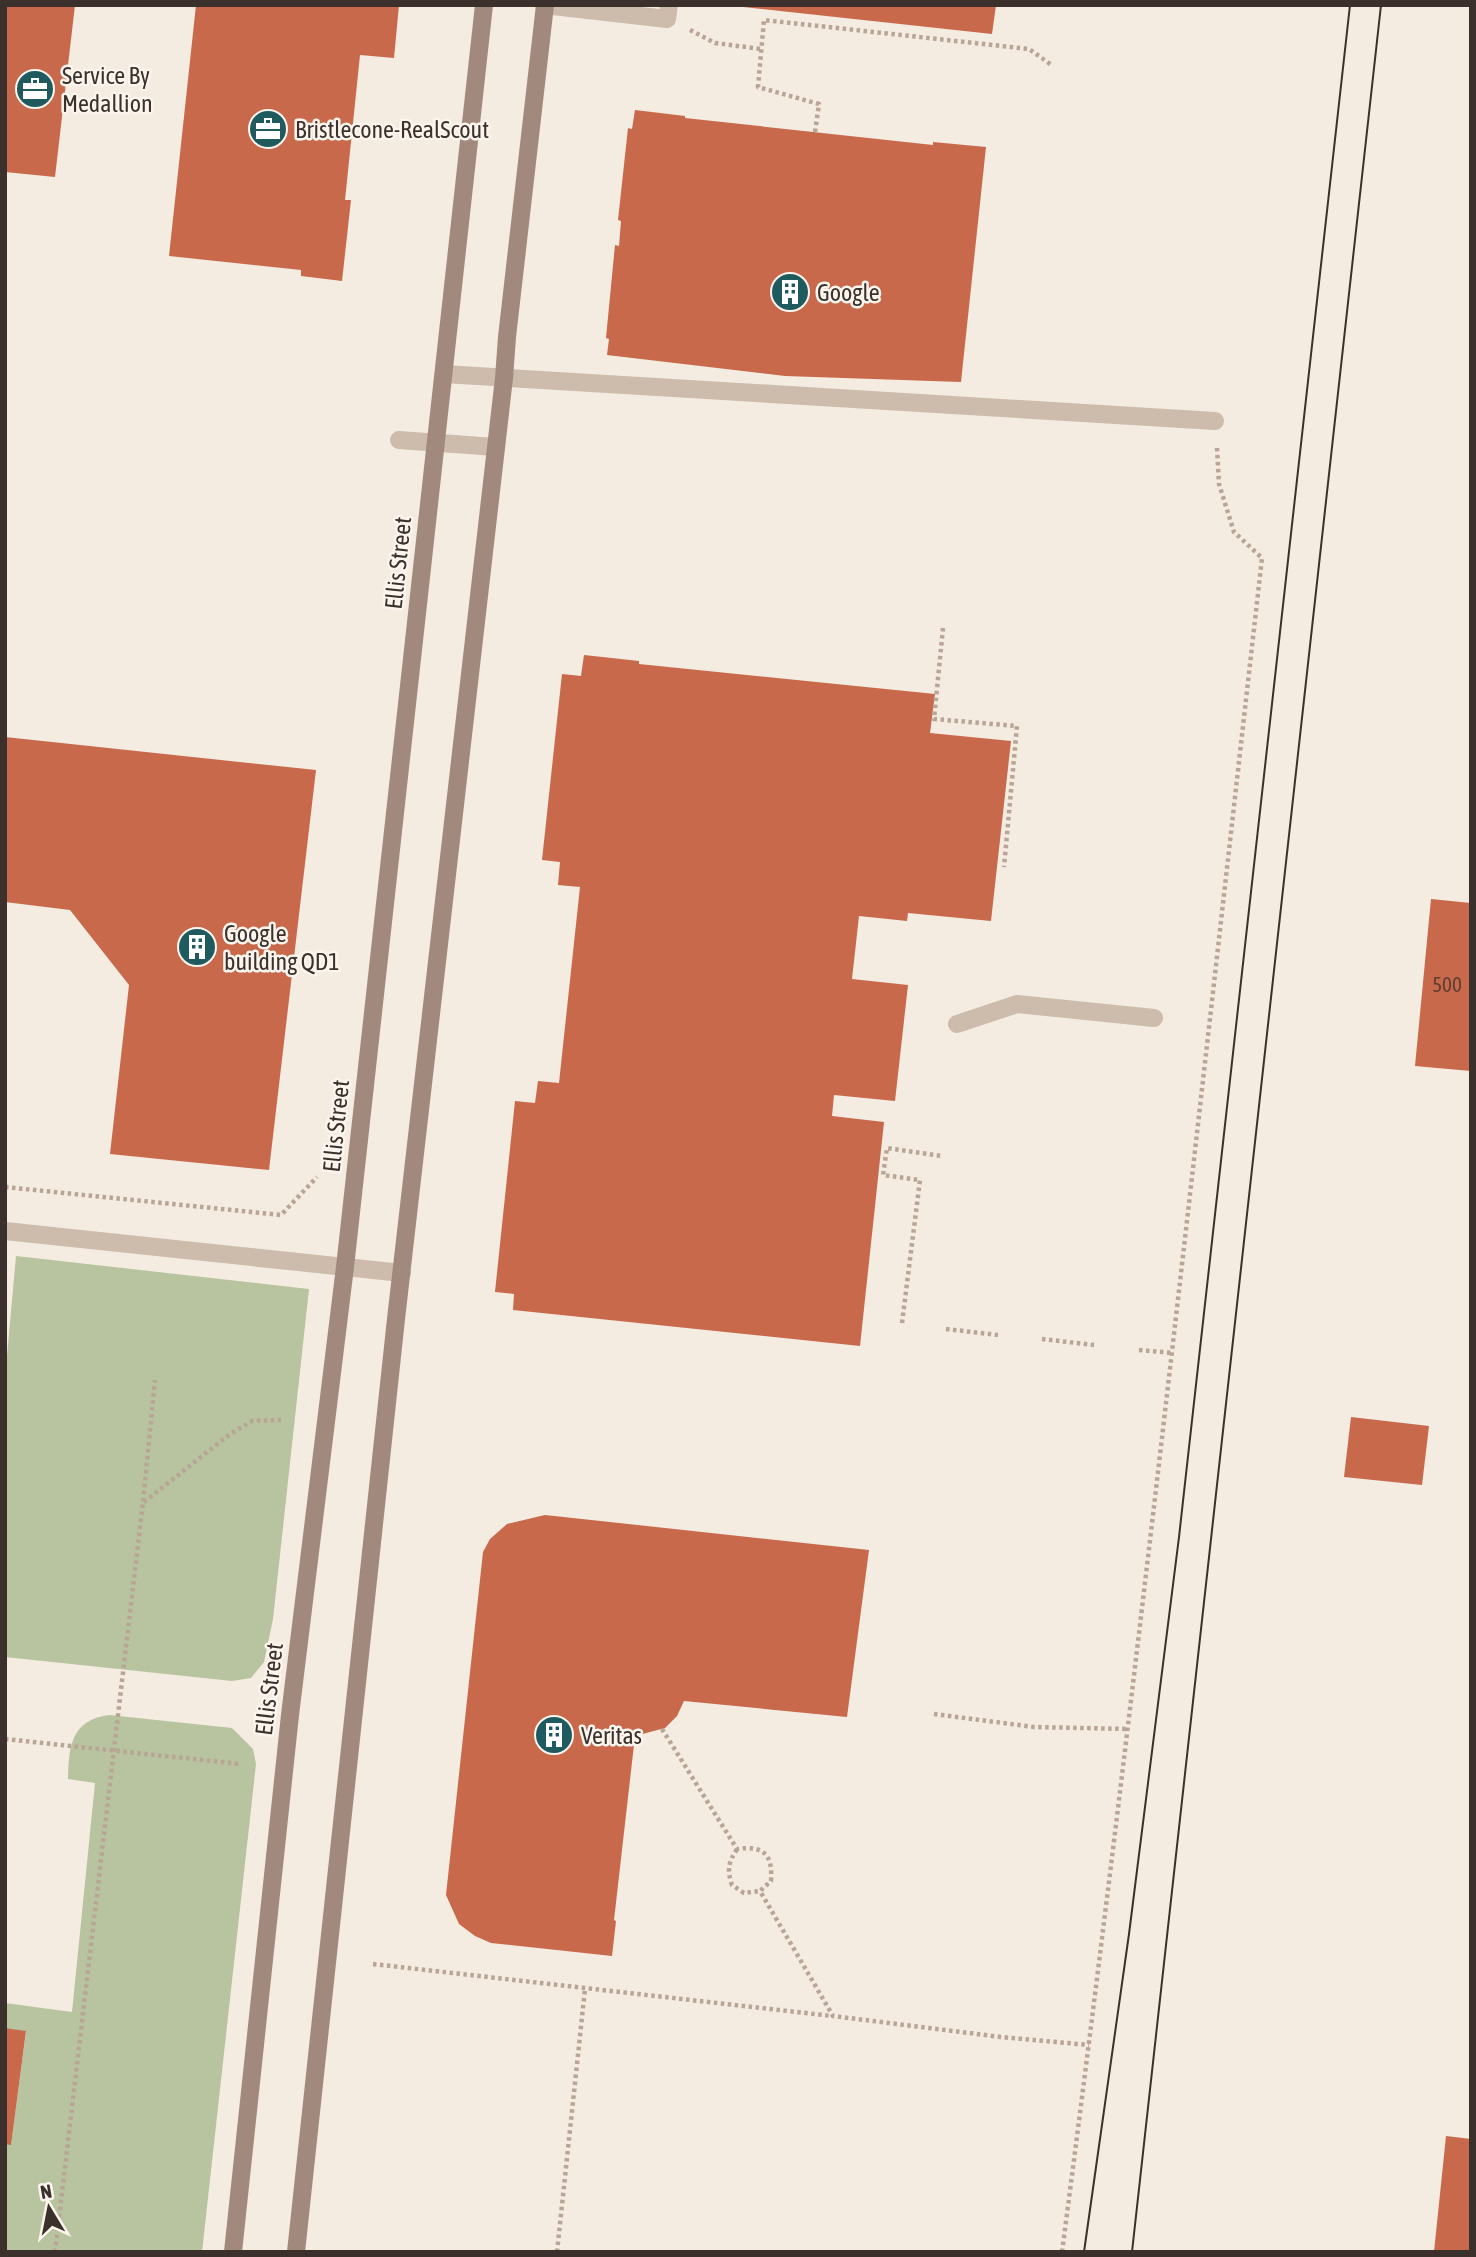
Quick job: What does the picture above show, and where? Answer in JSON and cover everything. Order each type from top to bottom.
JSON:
[{"type":"main road","name":"Ellis Street","points":[[233,2252],[290,1715],[345,1267],[484,5]]},
{"type":"main road","points":[[296,2252],[402,1273],[505,378],[507,337],[544,5]]},
{"type":"lane","points":[[544,5],[668,12]]},
{"type":"lane","points":[[444,374],[1215,421]]},
{"type":"lane","points":[[399,440],[495,447]]},
{"type":"lane","points":[[957,1024],[1017,1004],[1154,1018]]},
{"type":"lane","points":[[5,1231],[402,1273]]},
{"type":"path","points":[[668,12],[715,44],[761,49]]},
{"type":"path","points":[[815,132],[819,104],[758,87],[764,20],[1029,49],[1053,66]]},
{"type":"path","points":[[1062,2252],[1174,1353],[1262,558],[1234,532],[1219,484],[1215,421]]},
{"type":"path","points":[[943,628],[934,719],[1017,726],[1004,867]]},
{"type":"path","points":[[902,1323],[920,1180],[883,1175],[887,1148],[942,1156]]},
{"type":"path","points":[[5,1186],[281,1215],[317,1177]]},
{"type":"path","points":[[946,1329],[998,1335]]},
{"type":"path","points":[[1042,1339],[1094,1345]]},
{"type":"path","points":[[1139,1350],[1174,1353]]},
{"type":"path","points":[[55,2252],[155,1380]]},
{"type":"path","points":[[143,1502],[230,1434],[252,1421],[281,1420]]},
{"type":"path","points":[[934,1714],[1034,1727],[1129,1730]]},
{"type":"path","points":[[662,1729],[737,1849]]},
{"type":"path","points":[[5,1739],[240,1764]]},
{"type":"path","points":[[752,1847],[764,1852],[772,1865],[771,1881],[760,1891],[744,1893],[732,1885],[727,1870],[737,1849],[752,1847]]},
{"type":"path","points":[[760,1891],[833,2016]]},
{"type":"path","points":[[373,1964],[1089,2045]]},
{"type":"path","points":[[557,2252],[585,1989]]},
{"type":"green space","points":[[16,1256],[309,1289],[273,1619],[264,1662],[251,1678],[232,1681],[5,1657],[5,1378]]},
{"type":"green space","points":[[109,1715],[232,1728],[253,1749],[256,1764],[202,2252],[5,2252],[5,2144],[11,2144],[26,2032],[5,2028],[5,2003],[72,2012],[95,1783],[68,1779],[69,1756],[80,1729],[87,1722]]},
{"type":"building","name":"Service By Medallion","points":[[5,5],[75,5],[55,177],[5,172]]},
{"type":"building","name":"Bristlecone-RealScout","points":[[196,5],[399,5],[394,58],[360,55],[345,200],[351,200],[342,281],[301,276],[301,270],[169,256]]},
{"type":"building","points":[[743,5],[996,5],[992,34]]},
{"type":"building","name":"Google","points":[[635,110],[685,118],[933,145],[933,142],[986,147],[961,382],[785,376],[607,355],[609,339],[606,338],[615,245],[619,246],[621,221],[618,220],[628,128],[632,129]]},
{"type":"building","points":[[584,655],[639,661],[639,664],[935,694],[930,733],[1011,741],[991,921],[908,913],[907,921],[859,916],[852,979],[908,985],[895,1101],[834,1095],[832,1116],[884,1122],[860,1346],[513,1310],[514,1294],[495,1292],[515,1101],[535,1103],[538,1081],[559,1083],[580,887],[558,885],[560,862],[542,860],[562,674],[581,676]]},
{"type":"building","name":"Google building QD1","points":[[5,737],[316,770],[269,1170],[110,1154],[129,985],[70,910],[5,902]]},
{"type":"building","points":[[1431,899],[1471,903],[1471,1071],[1415,1066]]},
{"type":"building","points":[[1351,1417],[1429,1426],[1422,1485],[1344,1477]]},
{"type":"building","name":"Veritas","points":[[545,1515],[869,1550],[847,1717],[684,1701],[677,1716],[665,1728],[635,1736],[612,1956],[491,1943],[475,1936],[459,1924],[446,1895],[483,1552],[490,1539],[507,1524]]},
{"type":"building","points":[[5,2028],[26,2031],[11,2145],[5,2144]]},
{"type":"building","points":[[1446,2136],[1471,2139],[1471,2252],[1434,2252]]},
{"type":"tram line","points":[[1084,2252],[1129,1934],[1179,1537],[1350,5]]},
{"type":"tram line","points":[[1132,2252],[1381,5]]},
{"type":"place","name":"Service By Medallion","points":[[35,89]]},
{"type":"place","name":"Bristlecone-RealScout","points":[[268,129]]},
{"type":"place","name":"Google","points":[[790,292]]},
{"type":"place","name":"Google building QD1","points":[[197,947]]},
{"type":"place","name":"Veritas","points":[[554,1735]]}]
